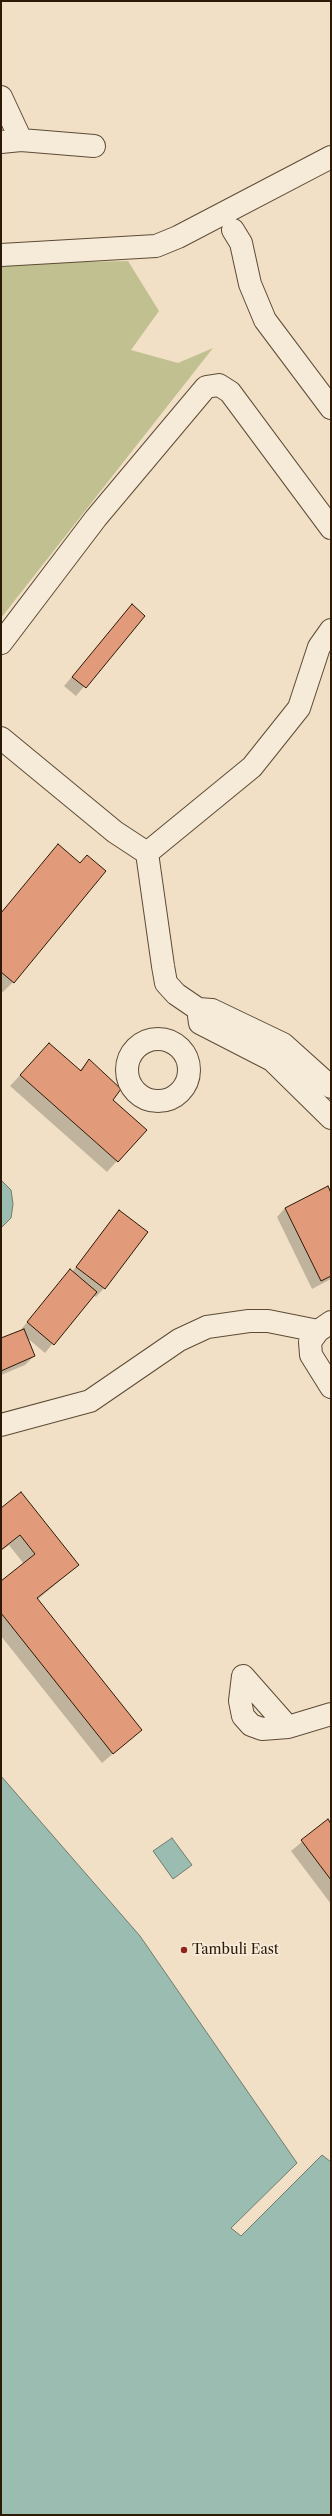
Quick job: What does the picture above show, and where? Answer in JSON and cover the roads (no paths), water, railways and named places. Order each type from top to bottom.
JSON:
[{"type":"street","points":[[1,97],[11,141],[94,146]]},
{"type":"street","points":[[1,255],[156,246],[184,234],[331,157]]},
{"type":"street","points":[[233,230],[241,243],[250,284],[265,320],[331,408]]},
{"type":"street","points":[[1,643],[96,518],[206,387],[219,385],[230,392],[331,528]]},
{"type":"street","points":[[147,853],[252,767],[299,708],[318,647],[331,630]]},
{"type":"street","points":[[1,738],[115,832],[147,853],[166,983],[176,994],[203,1014],[278,1052],[331,1087]]},
{"type":"street","points":[[178,1046],[203,1014]]},
{"type":"street","points":[[278,1052],[331,1118]]},
{"type":"street","points":[[1,1425],[90,1401],[179,1340],[207,1327],[249,1321],[268,1321],[325,1326]]},
{"type":"street","points":[[325,1326],[310,1342],[311,1355],[331,1387]]},
{"type":"street","points":[[288,1727],[331,1714]]},
{"type":"water","points":[[1,1180],[11,1190],[13,1204],[11,1218],[1,1228]]},
{"type":"water","points":[[1,1776],[140,1936],[297,2163],[231,2228],[241,2236],[322,2155],[331,2162],[331,2515],[1,2515]]},
{"type":"water","points":[[172,1838],[192,1865],[173,1879],[153,1851]]},
{"type":"place","name":"Tambuli East","points":[[184,1950]]}]
